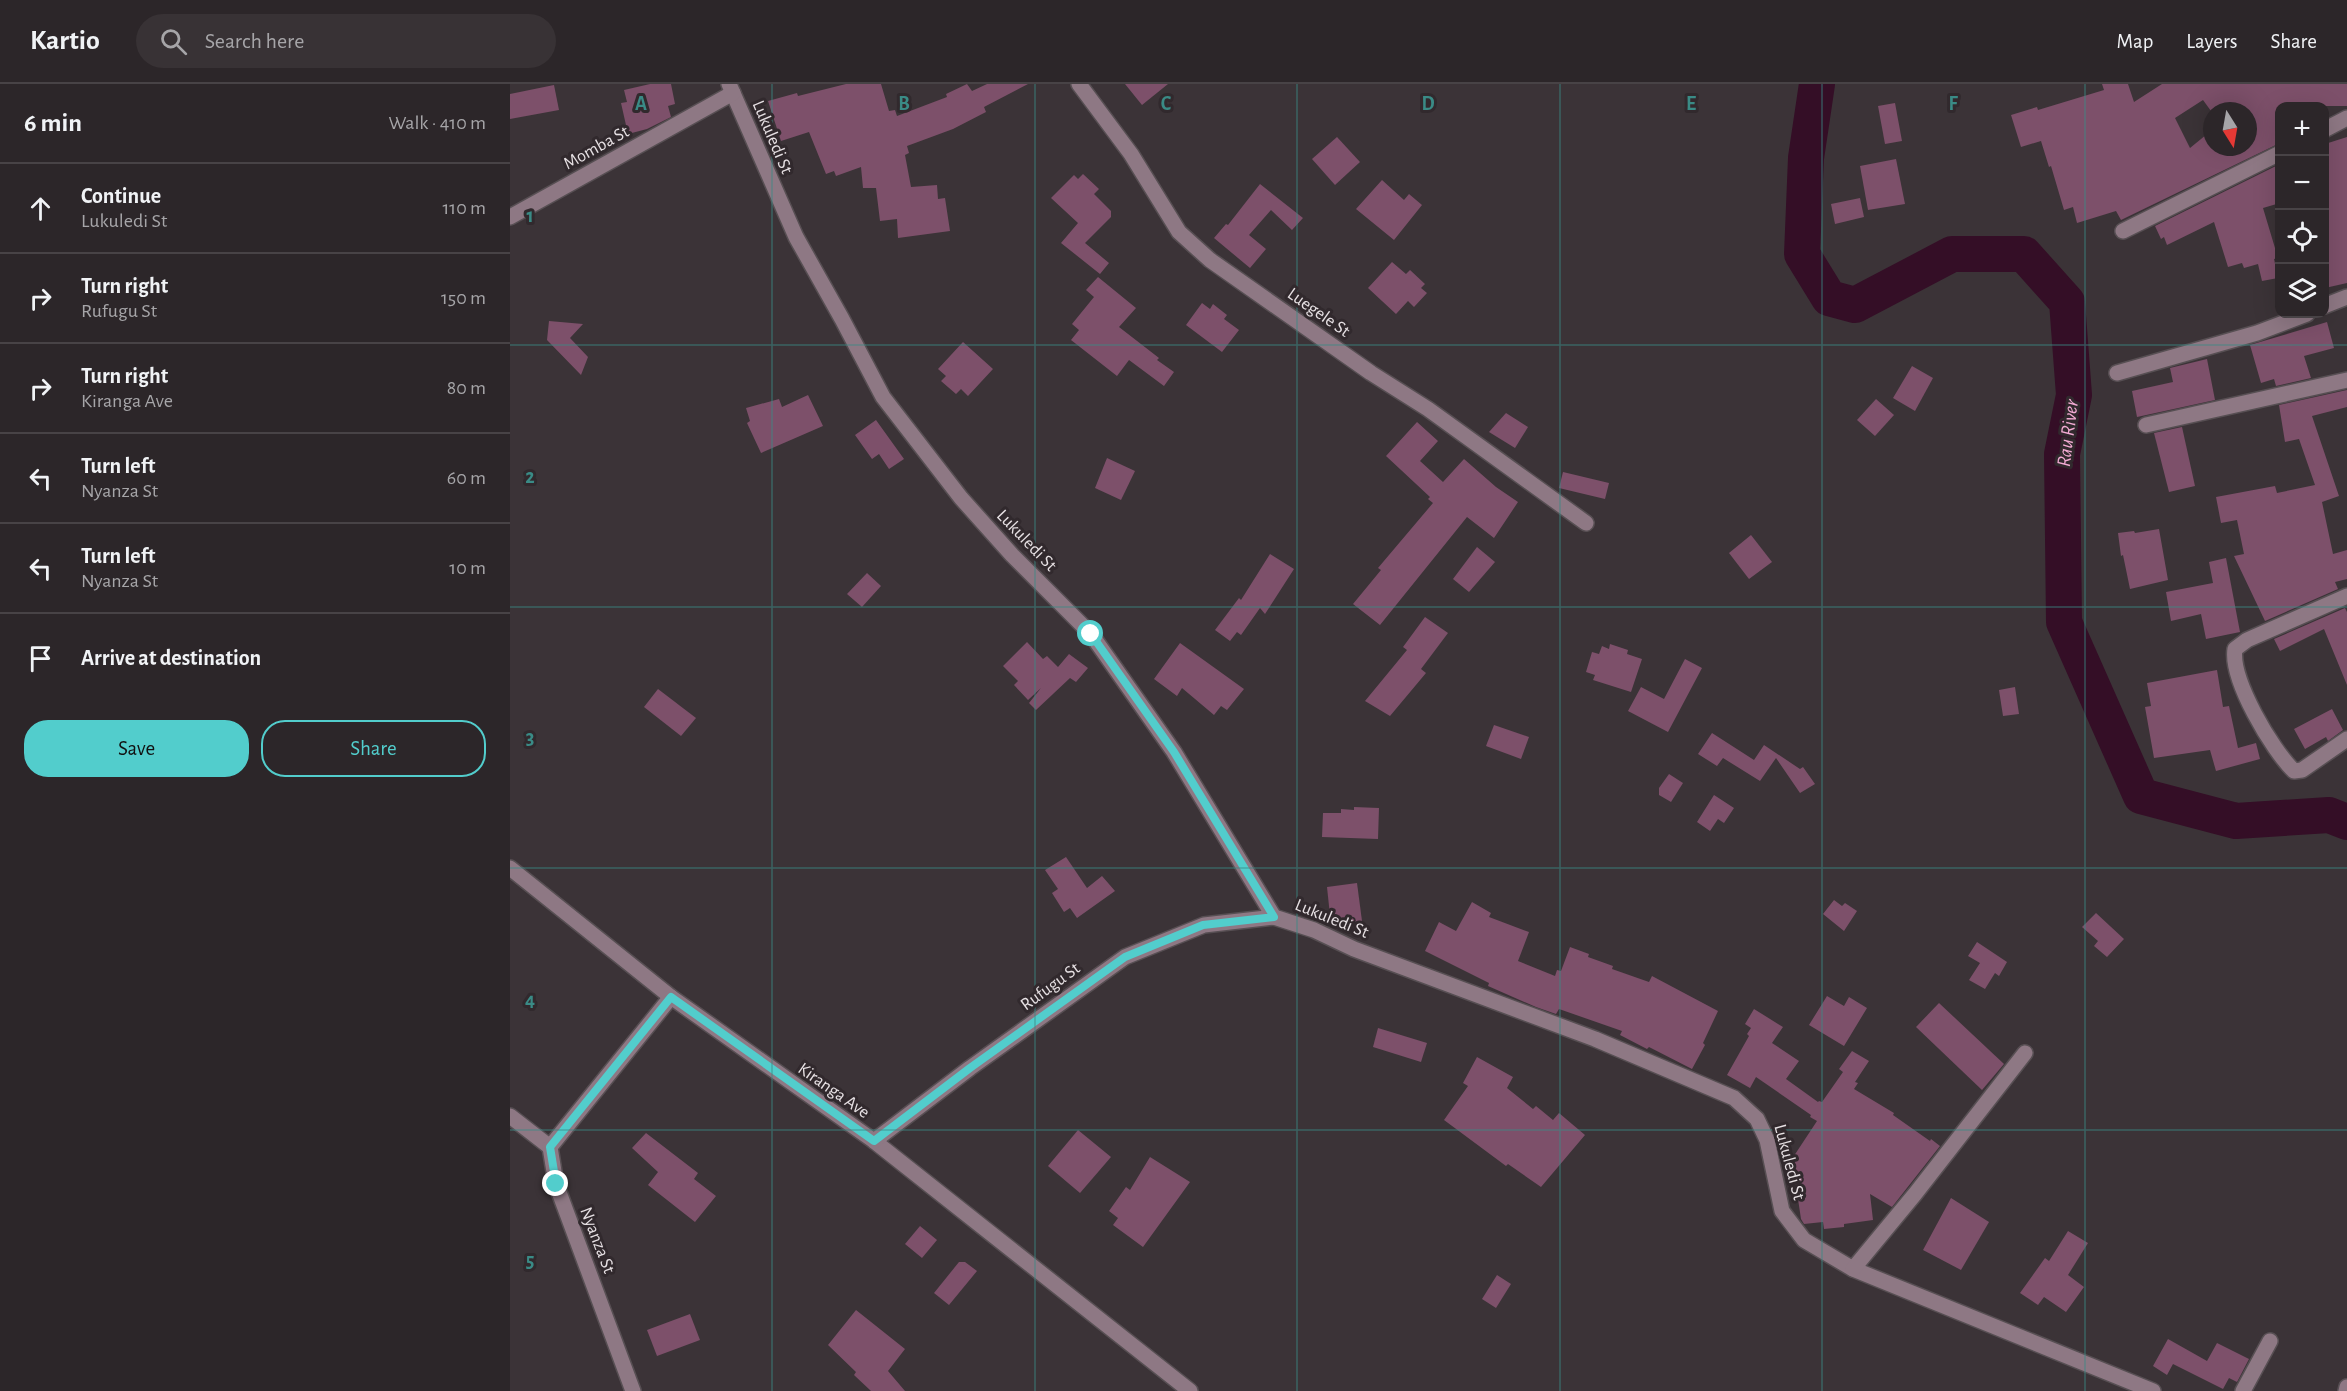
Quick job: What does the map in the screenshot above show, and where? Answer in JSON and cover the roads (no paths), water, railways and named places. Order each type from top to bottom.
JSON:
[{"type":"street","name":"Luegele St","points":[[1079,84],[1131,154],[1179,232],[1210,260],[1371,373],[1428,409],[1586,523]]},
{"type":"street","name":"Momba St","points":[[510,217],[731,89]]},
{"type":"street","name":"Lukuledi St","points":[[731,89],[796,237],[883,397],[961,498],[1012,555],[1091,634],[1174,752],[1274,917],[1314,930],[1354,949],[1595,1039],[1734,1098],[1757,1119],[1767,1140],[1782,1211],[1804,1240],[1853,1269],[2153,1391]]},
{"type":"street","points":[[2329,128],[2347,118]]},
{"type":"street","points":[[2123,231],[2275,155]]},
{"type":"street","points":[[2329,304],[2347,297]]},
{"type":"street","points":[[2117,373],[2257,333],[2296,318]]},
{"type":"street","points":[[2146,425],[2347,380]]},
{"type":"street","points":[[2347,596],[2247,640],[2235,649],[2234,657],[2238,675],[2264,731],[2283,760],[2294,771],[2302,770],[2347,739]]},
{"type":"street","name":"Kiranga Ave","points":[[510,868],[671,997],[874,1141],[1190,1391]]},
{"type":"street","name":"Rufugu St","points":[[874,1141],[970,1068],[1125,957],[1203,925],[1274,917]]},
{"type":"street","points":[[510,1116],[550,1147],[671,997]]},
{"type":"street","points":[[1853,1269],[2025,1053]]},
{"type":"street","name":"Nyanza St","points":[[550,1147],[556,1184],[633,1391]]},
{"type":"street","points":[[2243,1391],[2270,1341]]},
{"type":"waterway","name":"Rau River","points":[[1817,84],[1806,158],[1802,254],[1829,298],[1855,305],[1952,254],[2024,254],[2067,302],[2074,395],[2062,454],[2064,622],[2141,796],[2236,821],[2329,815],[2347,822]]}]
